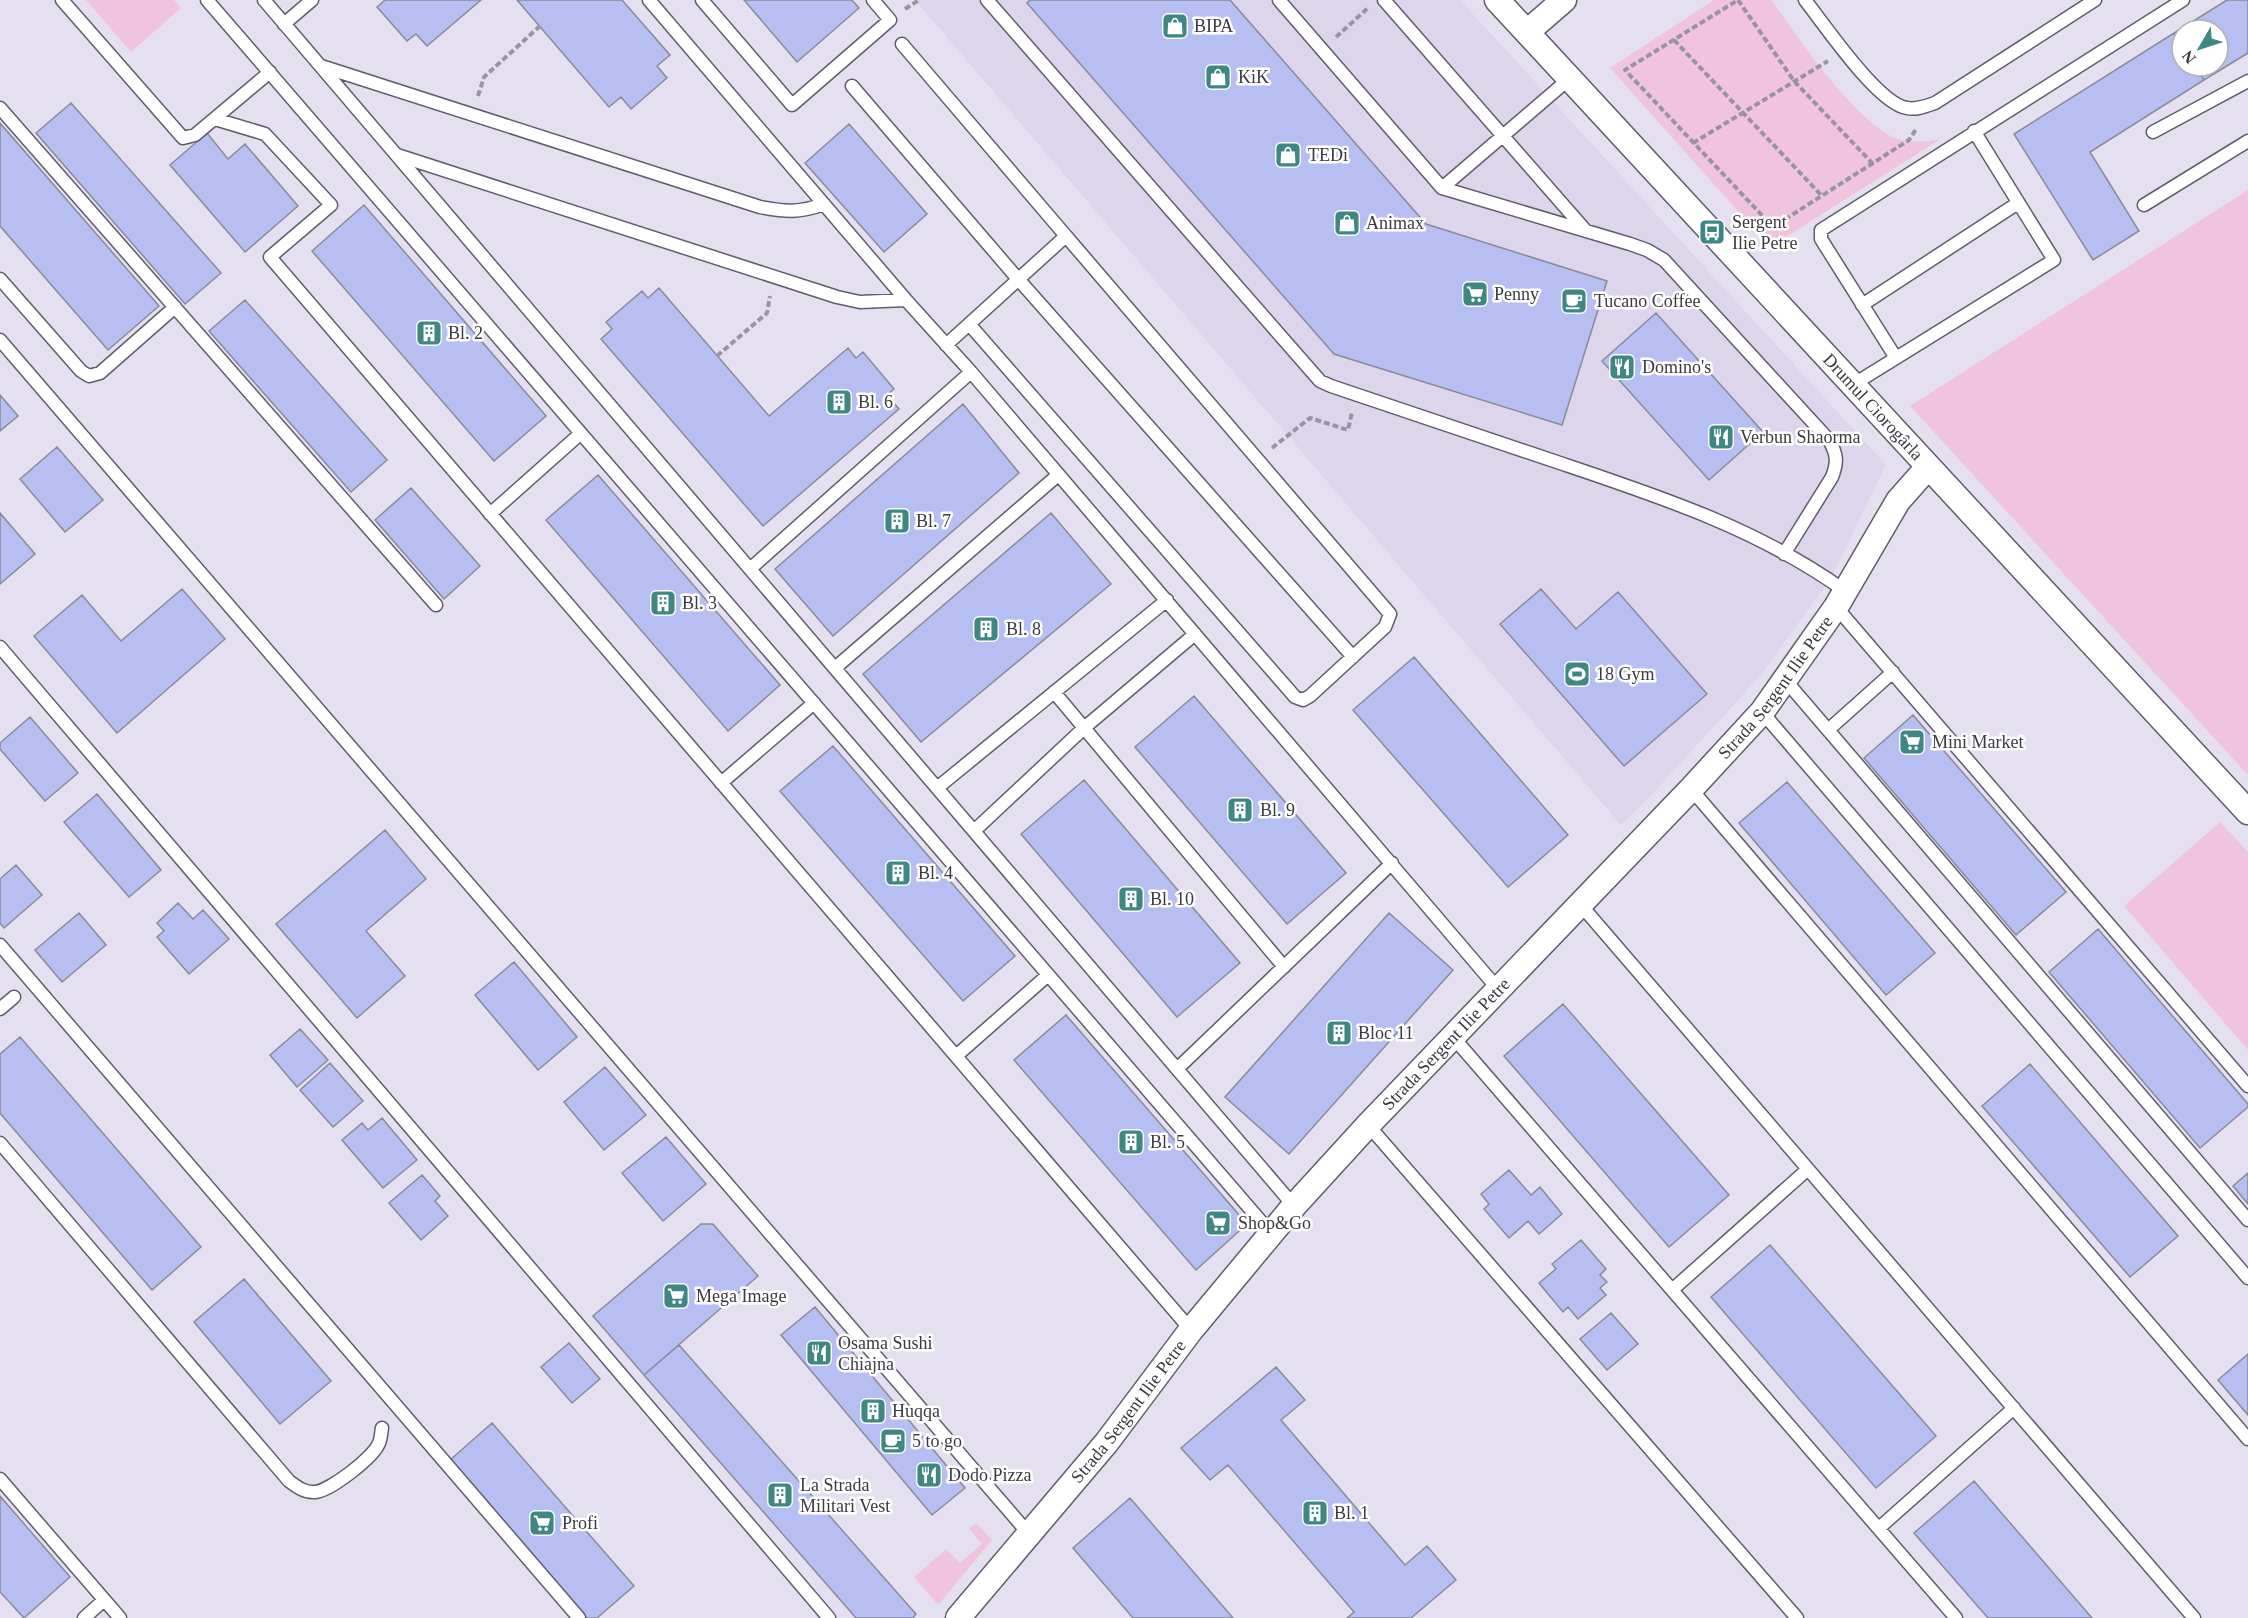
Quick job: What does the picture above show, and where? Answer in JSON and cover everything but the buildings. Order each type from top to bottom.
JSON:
[{"type":"street","name":"Drumul Ciorogârla","points":[[1497,0],[2248,812]]},
{"type":"street","points":[[1527,32],[1564,0]]},
{"type":"street","name":"Strada Sergent Ilie Petre","points":[[958,1618],[1107,1442],[1191,1330],[1294,1206],[1368,1125],[1762,712],[1786,681],[1840,599],[1898,501],[1928,467]]},
{"type":"lane","points":[[62,0],[183,138],[195,135],[270,72]]},
{"type":"lane","points":[[207,0],[1271,1233]]},
{"type":"lane","points":[[264,0],[1294,1206]]},
{"type":"lane","points":[[284,24],[312,0]]},
{"type":"lane","points":[[649,0],[1167,600],[1498,989]]},
{"type":"lane","points":[[702,0],[792,105],[890,20],[873,0]]},
{"type":"lane","points":[[987,0],[1312,373],[1331,386],[1640,489],[1705,513],[1784,554],[1840,599],[1893,672],[2248,1086]]},
{"type":"lane","points":[[1279,0],[1442,188],[1647,250],[1664,260],[1829,440],[1836,452],[1836,465],[1832,477],[1784,554]]},
{"type":"lane","points":[[1384,0],[1587,232]]},
{"type":"lane","points":[[1805,0],[1868,79],[1889,99],[1905,108],[1920,108],[1935,103],[2096,0]]},
{"type":"lane","points":[[1896,358],[1821,239],[1821,230],[2183,0]]},
{"type":"lane","points":[[902,44],[1390,614],[1385,627],[1310,696],[1303,700],[1295,697],[969,324]]},
{"type":"lane","points":[[320,66],[760,207],[781,211],[804,211],[824,204]]},
{"type":"lane","points":[[1442,188],[1569,79]]},
{"type":"lane","points":[[2153,132],[2248,81]]},
{"type":"lane","points":[[852,86],[1018,279],[1353,657]]},
{"type":"lane","points":[[0,108],[436,605]]},
{"type":"lane","points":[[215,119],[265,134],[331,205],[270,258],[1191,1330]]},
{"type":"lane","points":[[1854,384],[2054,260],[1974,131]]},
{"type":"lane","points":[[2144,205],[2248,141]]},
{"type":"lane","points":[[396,154],[837,297],[880,303],[906,300]]},
{"type":"lane","points":[[1862,305],[2018,203]]},
{"type":"lane","points":[[946,345],[1066,236]]},
{"type":"lane","points":[[0,279],[81,371],[89,376],[100,373],[175,307]]},
{"type":"lane","points":[[0,340],[1029,1534]]},
{"type":"lane","points":[[750,569],[971,372]]},
{"type":"lane","points":[[490,514],[580,434]]},
{"type":"lane","points":[[835,668],[1058,475]]},
{"type":"lane","points":[[937,788],[1167,600]]},
{"type":"lane","points":[[974,831],[1084,728],[1195,634]]},
{"type":"lane","points":[[0,647],[829,1618]]},
{"type":"lane","points":[[1828,730],[1893,672]]},
{"type":"lane","points":[[1786,681],[2248,1220]]},
{"type":"lane","points":[[1053,692],[1284,967]]},
{"type":"lane","points":[[721,783],[814,703]]},
{"type":"lane","points":[[1762,712],[2248,1278]]},
{"type":"lane","points":[[1691,789],[2248,1439]]},
{"type":"lane","points":[[1177,1070],[1392,863]]},
{"type":"lane","points":[[1580,904],[2194,1618]]},
{"type":"lane","points":[[0,945],[579,1618]]},
{"type":"lane","points":[[956,1056],[1048,975]]},
{"type":"lane","points":[[0,1009],[14,997]]},
{"type":"lane","points":[[1453,1037],[1956,1618]]},
{"type":"lane","points":[[1368,1125],[1797,1618]]},
{"type":"lane","points":[[0,1143],[289,1481],[300,1490],[315,1492],[331,1487],[379,1444],[382,1428]]},
{"type":"lane","points":[[1672,1290],[1808,1169]]},
{"type":"lane","points":[[1878,1528],[2014,1408]]},
{"type":"lane","points":[[0,1479],[120,1618]]},
{"type":"lane","points":[[84,1618],[104,1600]]},
{"type":"path","points":[[1873,164],[1794,81],[1738,0],[1625,70],[1773,227],[1873,164],[1909,140],[1935,103]]},
{"type":"path","points":[[1321,49],[1370,7]]},
{"type":"path","points":[[472,114],[484,77],[540,26]]},
{"type":"path","points":[[1674,39],[1822,196]]},
{"type":"path","points":[[1693,143],[1845,51]]},
{"type":"path","points":[[717,356],[767,313],[773,276]]},
{"type":"path","points":[[1258,459],[1310,418],[1348,430],[1356,394]]},
{"type":"shaded area","points":[[86,0],[174,0],[181,8],[131,52]]},
{"type":"shaded area","points":[[915,0],[1460,0],[1886,465],[1830,580],[1759,677],[1621,825]]},
{"type":"shaded area","points":[[1714,0],[1772,0],[1829,78],[1865,116],[1898,139],[1939,140],[1770,247],[1610,68]]},
{"type":"shaded area","points":[[2248,190],[2248,775],[1910,406]]},
{"type":"shaded area","points":[[2220,822],[2248,852],[2248,1050],[2124,906]]},
{"type":"shaded area","points":[[976,1523],[992,1540],[938,1605],[914,1577],[946,1549],[960,1563],[982,1544],[969,1529]]},
{"type":"place","name":"BIPA","points":[[1175,26]]},
{"type":"place","name":"KiK","points":[[1218,77]]},
{"type":"place","name":"TEDi","points":[[1288,155]]},
{"type":"place","name":"Animax","points":[[1347,223]]},
{"type":"place","name":"Sergent Ilie Petre","points":[[1712,232]]},
{"type":"place","name":"Penny","points":[[1475,294]]},
{"type":"place","name":"Tucano Coffee","points":[[1574,301]]},
{"type":"place","name":"Bl. 2","points":[[429,333]]},
{"type":"place","name":"Domino's","points":[[1622,367]]},
{"type":"place","name":"Bl. 6","points":[[839,402]]},
{"type":"place","name":"Verbun Shaorma","points":[[1721,437]]},
{"type":"place","name":"Bl. 7","points":[[897,521]]},
{"type":"place","name":"Bl. 3","points":[[663,603]]},
{"type":"place","name":"Bl. 8","points":[[986,629]]},
{"type":"place","name":"18 Gym","points":[[1577,674]]},
{"type":"place","name":"Mini Market","points":[[1912,742]]},
{"type":"place","name":"Bl. 9","points":[[1240,810]]},
{"type":"place","name":"Bl. 4","points":[[898,873]]},
{"type":"place","name":"Bl. 10","points":[[1131,899]]},
{"type":"place","name":"Bloc 11","points":[[1339,1033]]},
{"type":"place","name":"Bl. 5","points":[[1131,1142]]},
{"type":"place","name":"Shop&Go","points":[[1218,1223]]},
{"type":"place","name":"Mega Image","points":[[676,1296]]},
{"type":"place","name":"Osama Sushi Chiajna","points":[[819,1353]]},
{"type":"place","name":"Huqqa","points":[[873,1411]]},
{"type":"place","name":"5 to go","points":[[893,1441]]},
{"type":"place","name":"Dodo Pizza","points":[[929,1475]]},
{"type":"place","name":"La Strada Militari Vest","points":[[780,1495]]},
{"type":"place","name":"Bl. 1","points":[[1315,1513]]},
{"type":"place","name":"Profi","points":[[542,1523]]}]
